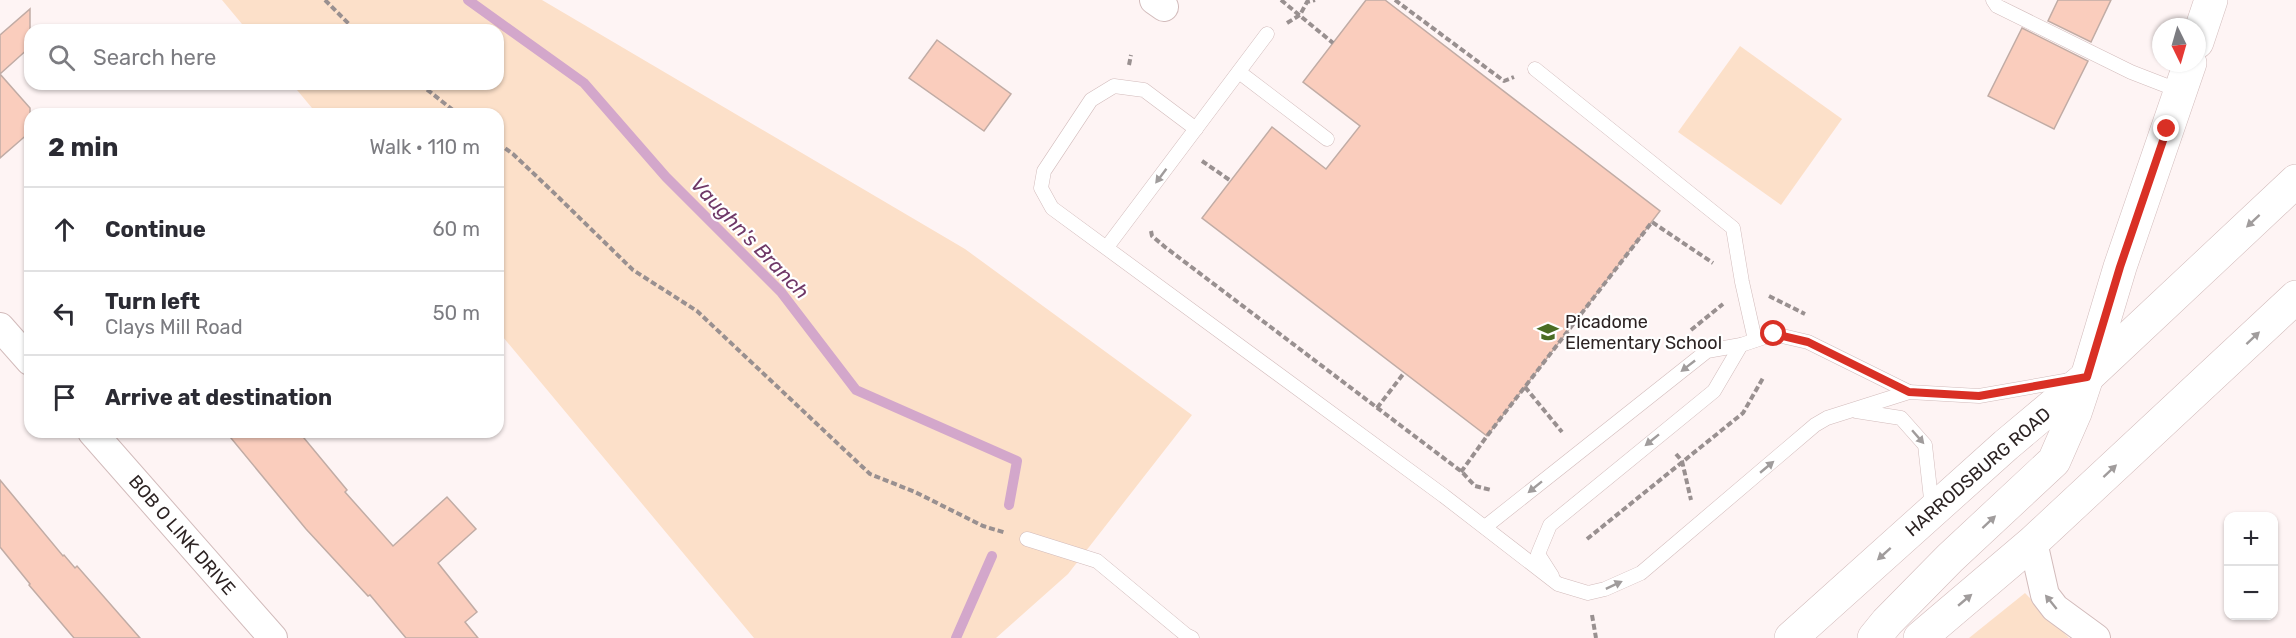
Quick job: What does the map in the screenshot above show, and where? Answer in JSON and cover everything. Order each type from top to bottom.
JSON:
[{"type":"main road","points":[[2205,18],[2211,0]]},
{"type":"main road","points":[[1874,638],[1950,558],[2054,461],[2087,377],[2120,267],[2185,77]]},
{"type":"main road","name":"HARRODSBURG ROAD","points":[[1791,638],[1932,511],[2087,377],[2296,181]]},
{"type":"main road","points":[[1920,638],[2033,542],[2296,297]]},
{"type":"street","points":[[0,327],[24,354]]},
{"type":"street","name":"BOB O LINK DRIVE","points":[[97,438],[273,638]]},
{"type":"street","points":[[2033,542],[2045,595],[2055,608],[2096,638]]},
{"type":"lane","points":[[1993,0],[1997,6],[2121,67],[2185,77]]},
{"type":"lane","points":[[1107,247],[1267,34]]},
{"type":"lane","points":[[1534,69],[1733,228],[1755,340]]},
{"type":"lane","points":[[1239,72],[1327,139]]},
{"type":"lane","points":[[1196,129],[1144,90],[1114,86],[1091,100],[1044,171],[1041,188],[1052,208],[1444,496],[1558,584],[1588,593],[1605,589],[1641,573],[1815,425],[1827,418],[1909,392],[1979,396],[2087,377]]},
{"type":"lane","points":[[1485,527],[1707,351],[1741,345],[1774,334],[1808,342],[1909,392]]},
{"type":"lane","points":[[1558,584],[1538,554],[1551,525],[1714,391],[1741,345]]},
{"type":"lane","points":[[1848,410],[1901,418],[1925,445],[1932,511]]},
{"type":"lane","points":[[1027,539],[1097,561],[1192,638]]},
{"type":"path","points":[[325,0],[349,24]]},
{"type":"path","points":[[1281,0],[1333,43]]},
{"type":"path","points":[[1267,34],[1300,15],[1307,2],[1315,0]]},
{"type":"path","points":[[1395,0],[1504,81]]},
{"type":"path","points":[[428,90],[450,108]]},
{"type":"path","points":[[1196,129],[1204,145],[1196,157],[1231,181]]},
{"type":"path","points":[[504,147],[633,270],[698,311],[870,474],[915,492],[983,526],[1027,539]]},
{"type":"path","points":[[1148,222],[1152,236],[1165,247],[1462,472],[1475,486],[1489,491],[1498,483]]},
{"type":"path","points":[[1444,496],[1652,222],[1742,282],[1813,319]]},
{"type":"path","points":[[1687,333],[1723,304],[1725,271]]},
{"type":"path","points":[[1377,408],[1404,373]]},
{"type":"path","points":[[1587,538],[1743,413],[1763,378]]},
{"type":"path","points":[[1525,387],[1562,432]]},
{"type":"path","points":[[1553,440],[1571,425]]},
{"type":"path","points":[[1671,449],[1682,461],[1696,526]]},
{"type":"shaded area","points":[[222,0],[542,0],[965,249],[1192,415],[1068,574],[996,638],[754,638],[504,338],[504,108],[312,108],[297,90],[504,90],[504,24],[242,24]]},
{"type":"shaded area","points":[[1740,46],[1842,119],[1781,205],[1678,132]]},
{"type":"shaded area","points":[[2025,593],[2069,638],[1969,638]]},
{"type":"building","points":[[1366,0],[1385,0],[1660,211],[1487,436],[1202,218],[1272,127],[1326,169],[1360,126],[1303,82]]},
{"type":"building","points":[[2058,0],[2111,0],[2091,42],[2048,21]]},
{"type":"building","points":[[30,9],[30,24],[24,24],[24,52],[0,74],[0,35]]},
{"type":"building","points":[[2022,28],[2088,61],[2054,129],[1988,96]]},
{"type":"building","points":[[937,40],[1011,94],[984,131],[909,78]]},
{"type":"building","points":[[0,74],[30,108],[24,108],[24,137],[0,158]]},
{"type":"building","points":[[231,438],[304,438],[347,490],[345,492],[393,546],[447,497],[476,529],[438,563],[477,612],[465,622],[478,638],[406,638],[370,595],[368,596],[306,529]]},
{"type":"building","points":[[0,480],[63,556],[75,568],[77,566],[140,638],[74,638],[0,547]]},
{"type":"waterway","name":"Vaughn's Branch","points":[[468,0],[502,24]]},
{"type":"waterway","name":"Vaughn's Branch","points":[[504,26],[584,83],[666,177],[781,292],[856,390],[1017,461],[1009,505]]},
{"type":"waterway","name":"Vaughn's Branch","points":[[956,638],[992,556]]},
{"type":"place","name":"Picadome Elementary School","points":[[1548,332]]},
{"type":"route","points":[[1774,334],[1808,342],[1909,392],[1979,396],[2087,377],[2120,267],[2167,129]]}]
